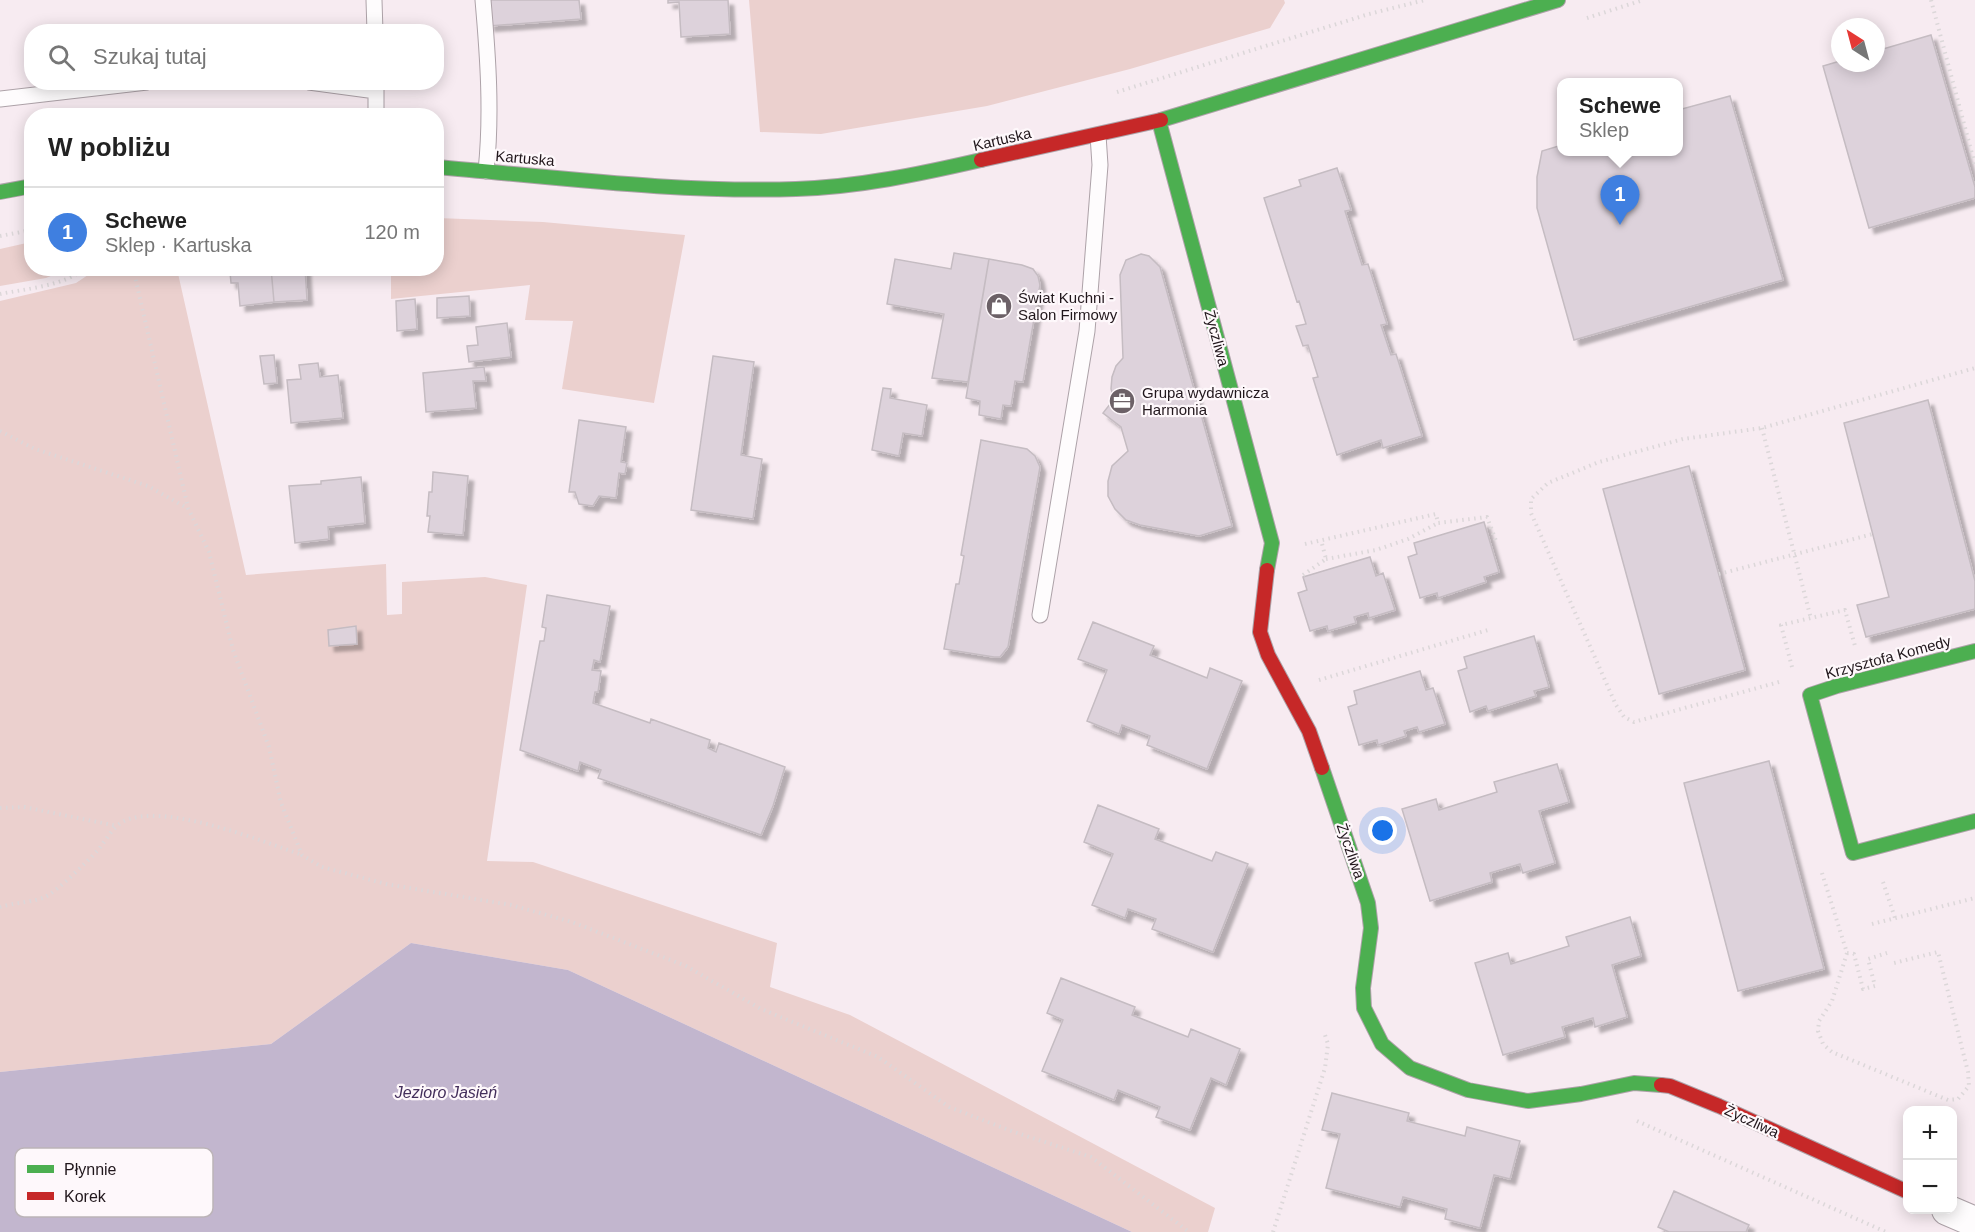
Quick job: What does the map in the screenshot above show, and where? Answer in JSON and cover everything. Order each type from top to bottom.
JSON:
[{"type":"street","name":"Kartuska","points":[[444,168],[705,189],[798,189],[893,180],[1159,121],[1558,0]]},
{"type":"street","name":"Życzliwa","points":[[1159,121],[1272,543],[1263,594],[1260,632],[1268,655],[1309,731],[1368,903],[1371,928],[1363,988],[1364,1008],[1382,1044],[1410,1068],[1468,1090],[1528,1101],[1581,1094],[1634,1083],[1670,1086],[1903,1190]]},
{"type":"street","points":[[0,192],[24,188]]},
{"type":"street","name":"Krzysztofa Komedy","points":[[1975,651],[1810,695],[1853,853],[1975,821]]},
{"type":"street","points":[[1957,1214],[1975,1222]]},
{"type":"lane","points":[[374,0],[375,24]]},
{"type":"lane","points":[[483,0],[489,57],[489,144],[486,171]]},
{"type":"lane","points":[[0,99],[78,90]]},
{"type":"lane","points":[[376,90],[376,108]]},
{"type":"lane","points":[[1040,615],[1087,331],[1100,165],[1098,135]]},
{"type":"path","points":[[1113,93],[1369,14],[1425,0]]},
{"type":"path","points":[[1931,0],[1975,165]]},
{"type":"path","points":[[0,236],[24,232]]},
{"type":"path","points":[[0,294],[62,281],[73,276]]},
{"type":"path","points":[[135,276],[188,508],[209,552],[233,650],[268,747],[281,802],[302,855]]},
{"type":"path","points":[[1787,680],[1634,722],[1624,717],[1531,513],[1531,499],[1548,483],[1599,462],[1683,439],[1761,428],[1975,368]]},
{"type":"path","points":[[1761,428],[1811,619]]},
{"type":"path","points":[[0,431],[35,449],[148,486],[188,508]]},
{"type":"path","points":[[1272,543],[1290,547],[1436,514],[1438,524]]},
{"type":"path","points":[[1302,576],[1326,559],[1376,550],[1408,540],[1438,524],[1487,517],[1496,541]]},
{"type":"path","points":[[1719,574],[1873,534]]},
{"type":"path","points":[[1321,540],[1326,559]]},
{"type":"path","points":[[1795,678],[1781,625],[1845,610],[1864,680]]},
{"type":"path","points":[[1286,689],[1488,630]]},
{"type":"path","points":[[1770,684],[1773,694]]},
{"type":"path","points":[[0,808],[24,807],[118,826]]},
{"type":"path","points":[[0,907],[45,897],[97,851],[122,821],[137,816],[161,816],[200,822],[302,855],[322,867],[386,884],[511,904],[572,922],[686,966],[761,1009],[878,1058],[949,1107],[1014,1132],[1091,1157],[1189,1232]]},
{"type":"path","points":[[1820,865],[1847,953],[1832,1001],[1819,1021],[1818,1031],[1823,1044],[1832,1052],[1937,1096],[1948,1100],[1958,1099],[1970,1086],[1938,952],[1890,964]]},
{"type":"path","points":[[1872,924],[1975,898]]},
{"type":"path","points":[[1847,953],[1854,954],[1863,989],[1875,986],[1868,959],[1887,953]]},
{"type":"path","points":[[1273,1232],[1325,1068],[1328,1044],[1324,1032]]},
{"type":"path","points":[[1637,1120],[1886,1232]]},
{"type":"shaded area","points":[[749,0],[1284,0],[1285,3],[1270,28],[1130,69],[987,106],[821,134],[760,132]]},
{"type":"shaded area","points":[[444,218],[543,222],[685,235],[654,403],[562,389],[573,321],[525,320],[530,285],[391,299],[391,276],[444,276]]},
{"type":"shaded area","points":[[24,244],[24,276],[51,276],[0,286],[0,249]]},
{"type":"shaded area","points":[[86,276],[179,276],[246,575],[386,564],[387,615],[402,614],[402,582],[485,577],[527,585],[487,861],[533,862],[777,943],[770,987],[850,1015],[1215,1208],[1208,1232],[1132,1232],[568,970],[411,943],[271,1044],[0,1072],[0,301],[76,283]]},
{"type":"water","name":"Jezioro Jasień","points":[[411,943],[568,970],[1132,1232],[0,1232],[0,1072],[271,1044]]},
{"type":"building","points":[[487,0],[579,0],[581,19],[489,26]]},
{"type":"building","points":[[668,0],[728,0],[730,34],[681,37],[679,2],[668,3]]},
{"type":"building","points":[[1931,35],[1975,187],[1975,198],[1869,228],[1823,66],[1831,64],[1831,72],[1885,72],[1885,48]]},
{"type":"building","points":[[1730,96],[1783,280],[1574,340],[1537,208],[1537,177],[1542,151],[1557,146],[1557,156],[1683,156],[1683,109]]},
{"type":"building","points":[[1337,168],[1351,210],[1345,211],[1362,265],[1368,264],[1387,324],[1381,325],[1391,355],[1396,354],[1422,436],[1383,448],[1381,440],[1337,455],[1313,378],[1318,377],[1308,345],[1303,346],[1296,326],[1306,324],[1264,198],[1301,186],[1299,180]]},
{"type":"building","points":[[954,253],[989,259],[968,382],[932,378],[944,314],[887,304],[895,259],[951,269]]},
{"type":"building","points":[[1141,254],[1149,256],[1160,267],[1232,526],[1199,536],[1140,525],[1126,520],[1115,509],[1108,496],[1108,481],[1112,466],[1128,451],[1121,427],[1103,413],[1114,399],[1111,389],[1112,377],[1116,366],[1123,358],[1120,275],[1126,260]]},
{"type":"building","points":[[989,259],[1033,269],[1040,285],[1023,382],[1015,381],[1011,406],[1003,405],[1001,419],[979,415],[980,401],[966,398]]},
{"type":"building","points":[[230,276],[272,276],[274,302],[240,306],[238,283],[231,283]]},
{"type":"building","points":[[272,276],[306,276],[307,300],[274,302]]},
{"type":"building","points":[[469,296],[470,316],[437,318],[437,298]]},
{"type":"building","points":[[415,299],[417,329],[397,331],[396,301]]},
{"type":"building","points":[[507,323],[511,357],[469,362],[467,346],[478,345],[476,327]]},
{"type":"building","points":[[274,355],[277,383],[264,384],[260,356]]},
{"type":"building","points":[[713,356],[754,362],[741,455],[762,459],[753,519],[691,510]]},
{"type":"building","points":[[318,363],[320,377],[338,375],[343,418],[291,423],[287,380],[301,379],[299,365]]},
{"type":"building","points":[[484,367],[486,381],[473,381],[476,408],[426,412],[423,373]]},
{"type":"building","points":[[883,388],[891,389],[890,398],[927,405],[922,436],[903,433],[899,456],[872,450]]},
{"type":"building","points":[[1928,400],[1975,581],[1975,609],[1866,637],[1857,605],[1889,597],[1844,423]]},
{"type":"building","points":[[579,420],[626,427],[621,462],[627,463],[625,474],[619,473],[616,498],[599,496],[593,506],[579,504],[575,492],[569,492]]},
{"type":"building","points":[[981,440],[1027,449],[1035,456],[1040,467],[1008,647],[1000,657],[944,649],[956,584],[959,584],[964,556],[961,555]]},
{"type":"building","points":[[1689,466],[1745,670],[1659,694],[1603,489]]},
{"type":"building","points":[[433,472],[468,476],[463,535],[428,532],[429,492],[432,492]]},
{"type":"building","points":[[361,477],[365,523],[328,527],[329,539],[295,543],[289,486],[321,484],[321,481]]},
{"type":"building","points":[[1484,522],[1499,572],[1484,577],[1486,582],[1438,598],[1437,593],[1420,598],[1408,557],[1417,554],[1414,543]]},
{"type":"building","points":[[1370,557],[1376,576],[1383,573],[1395,610],[1369,618],[1368,613],[1354,617],[1356,623],[1328,631],[1327,626],[1310,631],[1298,593],[1307,590],[1303,577]]},
{"type":"building","points":[[547,595],[610,606],[600,662],[594,660],[592,670],[601,671],[598,692],[595,692],[593,703],[650,723],[651,719],[710,740],[708,748],[716,752],[719,743],[785,767],[761,835],[598,778],[601,770],[580,762],[578,771],[520,750],[540,641],[544,641],[546,628],[542,627]]},
{"type":"building","points":[[1093,622],[1154,646],[1150,655],[1207,678],[1210,668],[1242,681],[1207,769],[1147,745],[1150,736],[1122,725],[1119,734],[1087,721],[1107,670],[1078,659]]},
{"type":"building","points":[[356,626],[357,644],[329,646],[328,630]]},
{"type":"building","points":[[1534,636],[1549,687],[1534,691],[1536,696],[1488,711],[1486,706],[1470,712],[1458,671],[1467,668],[1464,657]]},
{"type":"building","points":[[1420,671],[1426,690],[1433,688],[1445,724],[1419,732],[1417,727],[1404,731],[1406,736],[1378,745],[1377,740],[1359,745],[1348,707],[1357,704],[1354,691]]},
{"type":"building","points":[[1769,761],[1824,969],[1738,991],[1684,783]]},
{"type":"building","points":[[1557,764],[1569,802],[1539,811],[1555,863],[1523,873],[1520,864],[1490,873],[1492,882],[1430,901],[1402,809],[1436,799],[1439,810],[1497,792],[1494,782]]},
{"type":"building","points":[[1098,805],[1159,829],[1155,839],[1212,861],[1216,852],[1248,864],[1213,952],[1152,929],[1156,919],[1128,909],[1125,918],[1092,905],[1113,854],[1084,842]]},
{"type":"building","points":[[1630,917],[1641,956],[1612,965],[1627,1017],[1595,1027],[1593,1018],[1562,1027],[1565,1037],[1503,1055],[1475,963],[1508,953],[1511,964],[1569,946],[1566,937]]},
{"type":"building","points":[[1061,978],[1135,1007],[1132,1015],[1188,1037],[1191,1029],[1240,1049],[1226,1085],[1211,1078],[1190,1130],[1156,1117],[1160,1107],[1118,1090],[1114,1100],[1042,1071],[1063,1020],[1047,1013]]},
{"type":"building","points":[[1332,1093],[1409,1113],[1407,1121],[1465,1136],[1467,1127],[1520,1141],[1510,1179],[1494,1175],[1480,1228],[1445,1219],[1447,1209],[1403,1197],[1400,1207],[1326,1188],[1340,1134],[1322,1130]]},
{"type":"building","points":[[1674,1191],[1749,1225],[1746,1232],[1669,1232],[1658,1227]]},
{"type":"traffic: fast","points":[[1161,120],[1558,0]]},
{"type":"traffic: fast","points":[[1159,121],[1272,543],[1267,570]]},
{"type":"traffic: fast","points":[[444,168],[616,183],[751,190],[820,188],[866,183],[981,160]]},
{"type":"traffic: fast","points":[[0,192],[24,188]]},
{"type":"traffic: fast","points":[[1975,651],[1810,695],[1853,853],[1975,821]]},
{"type":"traffic: fast","points":[[1322,768],[1368,903],[1371,928],[1363,988],[1364,1008],[1382,1044],[1410,1068],[1468,1090],[1528,1101],[1581,1094],[1634,1083],[1661,1085]]},
{"type":"traffic: jam","points":[[981,160],[1161,120]]},
{"type":"traffic: jam","points":[[1267,570],[1260,632],[1268,655],[1309,731],[1322,768]]},
{"type":"traffic: jam","points":[[1661,1085],[1670,1086],[1719,1106],[1903,1190]]},
{"type":"place","name":"Schewe","points":[[1620,225]]},
{"type":"place","name":"Świat Kuchni - Salon Firmowy","points":[[999,306]]},
{"type":"place","name":"Grupa wydawnicza Harmonia","points":[[1122,401]]}]
